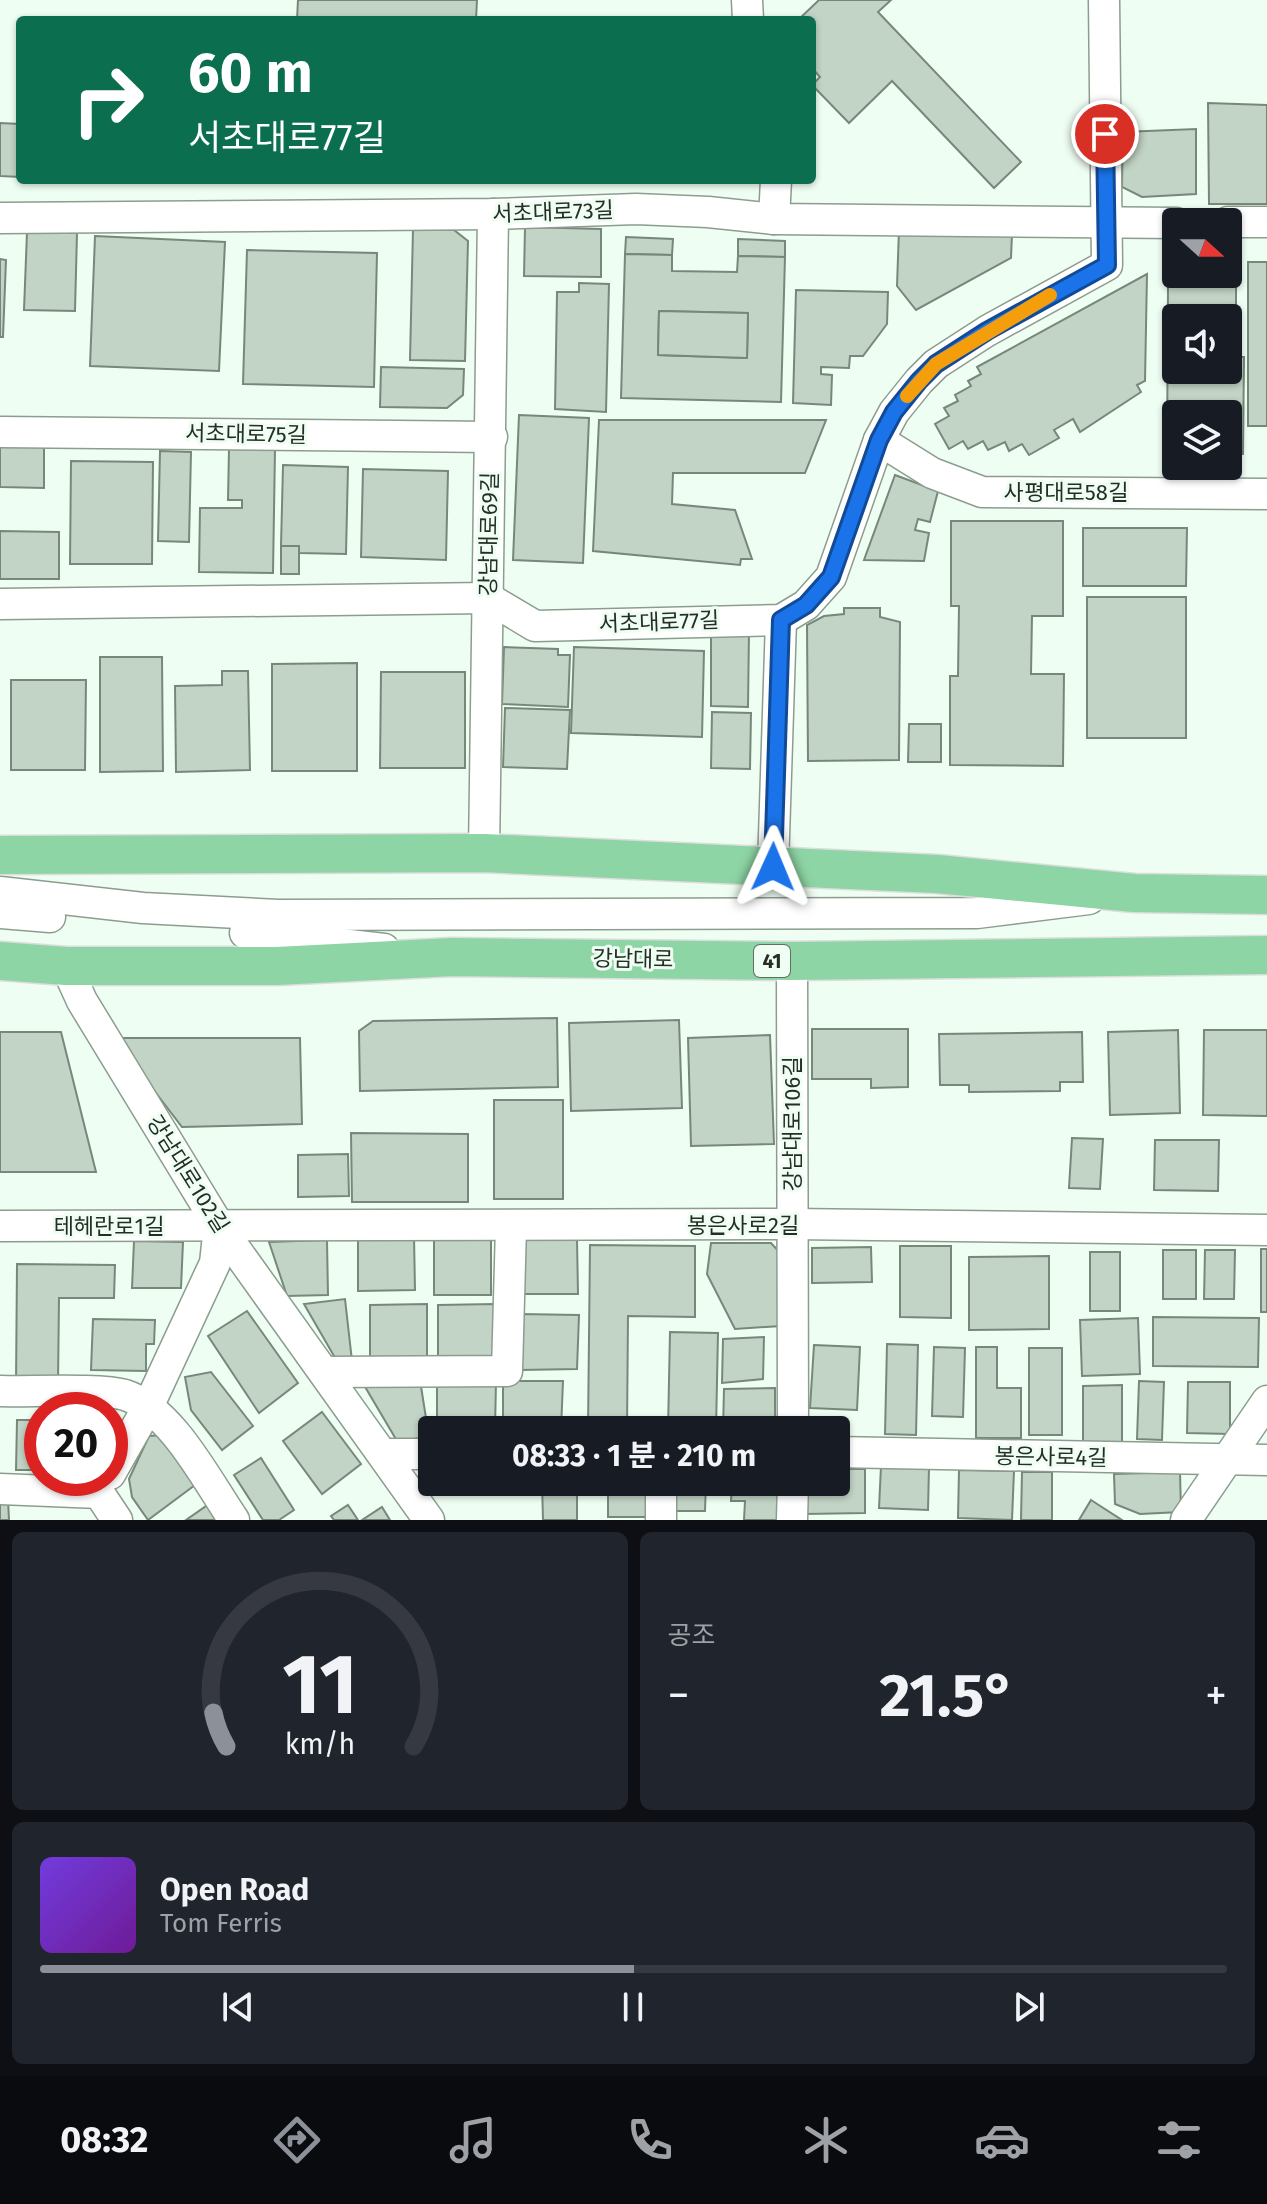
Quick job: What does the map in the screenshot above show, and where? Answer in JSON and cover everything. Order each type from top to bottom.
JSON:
[{"type":"main road","points":[[0,855],[484,853],[937,874],[1134,893],[1267,895]]},
{"type":"main road","name":"강남대로","points":[[0,961],[66,966],[277,966],[452,957],[792,961],[1267,955]]},
{"type":"street","points":[[773,867],[781,620],[806,605],[831,577],[879,440],[894,412],[936,364],[1066,285],[1107,265],[1104,0]]},
{"type":"street","points":[[774,219],[776,184]]},
{"type":"street","name":"서초대로73길","points":[[0,218],[493,214],[636,209],[774,219],[1162,223]]},
{"type":"street","name":"강남대로69길","points":[[484,853],[493,214]]},
{"type":"street","points":[[1242,222],[1267,222]]},
{"type":"street","name":"서초대로75길","points":[[0,432],[492,437]]},
{"type":"street","name":"사평대로58길","points":[[879,440],[932,473],[982,492],[1267,494]]},
{"type":"street","points":[[0,604],[488,598]]},
{"type":"street","name":"서초대로77길","points":[[488,598],[535,626],[781,620]]},
{"type":"street","points":[[0,892],[143,908],[278,915],[977,913],[1134,893]]},
{"type":"street","points":[[0,913],[277,935],[452,957]]},
{"type":"street","name":"강남대로106길","points":[[792,961],[793,1416]]},
{"type":"street","name":"강남대로102길","points":[[66,966],[82,1001],[219,1226],[429,1520]]},
{"type":"street","name":"봉은사로2길","points":[[219,1226],[792,1224],[1267,1230]]},
{"type":"street","name":"테헤란로1길","points":[[0,1226],[219,1226]]},
{"type":"street","points":[[128,1445],[215,1263],[219,1226]]},
{"type":"street","points":[[326,1372],[507,1371],[511,1227]]},
{"type":"street","points":[[0,1391],[123,1395],[148,1407],[167,1423],[234,1520]]},
{"type":"street","points":[[1186,1520],[1267,1401]]},
{"type":"street","name":"봉은사로4길","points":[[850,1452],[1267,1460]]},
{"type":"street","points":[[384,1454],[418,1454]]},
{"type":"street","points":[[0,1489],[24,1489]]},
{"type":"street","points":[[106,1496],[117,1520]]},
{"type":"street","points":[[661,1496],[661,1520]]},
{"type":"street","points":[[792,1520],[793,1496]]},
{"type":"building","points":[[298,0],[477,0],[476,16],[297,16]]},
{"type":"building","points":[[819,0],[891,0],[878,12],[1021,162],[994,188],[892,81],[849,123],[816,89],[816,81],[820,77],[816,72],[816,16],[802,16]]},
{"type":"building","points":[[1208,103],[1267,105],[1267,204],[1209,204]]},
{"type":"building","points":[[0,123],[16,124],[16,177],[0,176]]},
{"type":"building","points":[[1196,129],[1196,194],[1142,197],[1122,187],[1123,132]]},
{"type":"building","points":[[525,227],[601,229],[601,277],[524,276]]},
{"type":"building","points":[[413,229],[454,230],[468,241],[465,361],[410,360]]},
{"type":"building","points":[[899,229],[1012,234],[1011,258],[916,310],[897,286]]},
{"type":"building","points":[[27,232],[77,233],[75,311],[24,310]]},
{"type":"building","points":[[95,236],[225,242],[219,371],[90,366]]},
{"type":"building","points":[[626,237],[673,239],[672,255],[625,254]]},
{"type":"building","points":[[738,239],[785,241],[785,257],[738,256]]},
{"type":"building","points":[[247,250],[377,253],[374,387],[243,384]]},
{"type":"building","points":[[625,254],[672,255],[672,271],[737,272],[738,256],[785,257],[781,402],[621,398]],"holes":[[[659,311],[748,313],[747,358],[658,355]]]},
{"type":"building","points":[[0,259],[6,260],[3,337],[0,337]]},
{"type":"building","points":[[1248,262],[1267,262],[1267,426],[1248,426]]},
{"type":"building","points":[[1147,274],[1145,381],[1137,385],[1141,392],[1080,432],[1073,419],[1054,430],[1059,438],[1029,455],[1022,444],[1009,451],[1005,442],[988,450],[983,441],[968,449],[963,441],[949,449],[935,424],[949,416],[944,408],[958,401],[955,395],[971,386],[968,381],[981,374],[977,367]]},
{"type":"building","points":[[579,283],[609,284],[606,412],[555,409],[557,292],[579,292]]},
{"type":"building","points":[[1168,288],[1236,288],[1236,304],[1168,304]]},
{"type":"building","points":[[796,290],[888,292],[887,324],[863,356],[850,356],[849,368],[821,367],[821,374],[832,375],[831,405],[793,403]]},
{"type":"building","points":[[659,311],[748,313],[747,358],[658,355]]},
{"type":"building","points":[[1244,357],[1243,454],[1242,400],[1167,400],[1167,384],[1242,384]]},
{"type":"building","points":[[381,367],[464,369],[463,395],[447,408],[380,407]]},
{"type":"building","points":[[519,415],[589,418],[583,563],[513,560]]},
{"type":"building","points":[[599,420],[826,420],[805,473],[673,473],[672,504],[735,510],[752,559],[741,559],[740,565],[593,551]]},
{"type":"building","points":[[0,441],[44,441],[44,488],[0,487]]},
{"type":"building","points":[[229,449],[275,449],[273,573],[199,572],[200,508],[242,508],[242,500],[228,500]]},
{"type":"building","points":[[160,451],[191,452],[189,542],[158,541]]},
{"type":"building","points":[[71,461],[153,462],[152,564],[70,564]]},
{"type":"building","points":[[283,465],[348,467],[346,554],[299,553],[299,546],[281,546]]},
{"type":"building","points":[[363,469],[448,471],[446,560],[361,557]]},
{"type":"building","points":[[895,475],[938,491],[930,522],[918,519],[915,530],[929,533],[924,561],[864,560]]},
{"type":"building","points":[[951,521],[1063,521],[1063,616],[1032,616],[1031,674],[1064,674],[1063,766],[950,765],[950,676],[958,676],[959,606],[951,606]]},
{"type":"building","points":[[1083,528],[1187,528],[1186,586],[1083,586]]},
{"type":"building","points":[[0,531],[59,532],[59,579],[0,579]]},
{"type":"building","points":[[281,546],[299,546],[299,574],[281,574]]},
{"type":"building","points":[[1087,597],[1186,597],[1186,738],[1087,738]]},
{"type":"building","points":[[844,608],[880,608],[880,617],[900,622],[899,760],[808,761],[807,625],[824,616],[844,614]]},
{"type":"building","points":[[711,631],[749,631],[748,707],[711,706]]},
{"type":"building","points":[[504,647],[558,649],[558,655],[570,655],[568,707],[502,704]]},
{"type":"building","points":[[574,647],[704,651],[702,737],[571,733]]},
{"type":"building","points":[[100,657],[162,657],[163,771],[100,772]]},
{"type":"building","points":[[357,663],[357,771],[272,771],[272,664]]},
{"type":"building","points":[[222,671],[248,671],[250,770],[176,772],[175,686],[222,685]]},
{"type":"building","points":[[381,672],[465,672],[465,768],[380,768]]},
{"type":"building","points":[[11,680],[86,680],[85,770],[11,770]]},
{"type":"building","points":[[505,708],[570,710],[567,769],[503,767]]},
{"type":"building","points":[[712,712],[751,713],[750,769],[711,768]]},
{"type":"building","points":[[909,724],[941,724],[941,762],[908,762]]},
{"type":"building","points":[[557,1018],[558,1087],[360,1091],[359,1031],[373,1021]]},
{"type":"building","points":[[679,1020],[682,1108],[571,1111],[569,1023]]},
{"type":"building","points":[[812,1029],[908,1029],[908,1087],[871,1088],[871,1079],[812,1079]]},
{"type":"building","points":[[1178,1030],[1180,1113],[1110,1115],[1108,1032]]},
{"type":"building","points":[[1204,1030],[1267,1030],[1267,1116],[1203,1115]]},
{"type":"building","points":[[0,1032],[61,1032],[96,1172],[0,1172]]},
{"type":"building","points":[[1082,1032],[1083,1082],[1060,1082],[1060,1091],[969,1092],[969,1085],[940,1085],[939,1034]]},
{"type":"building","points":[[770,1035],[774,1144],[691,1146],[688,1038]]},
{"type":"building","points":[[114,1038],[300,1038],[302,1124],[182,1127]]},
{"type":"building","points":[[494,1100],[563,1100],[563,1199],[494,1199]]},
{"type":"building","points":[[351,1133],[468,1134],[468,1202],[352,1202]]},
{"type":"building","points":[[1072,1138],[1103,1139],[1100,1189],[1069,1188]]},
{"type":"building","points":[[1155,1140],[1219,1140],[1218,1191],[1154,1190]]},
{"type":"building","points":[[348,1154],[349,1196],[298,1197],[298,1155]]},
{"type":"building","points":[[358,1236],[414,1236],[415,1290],[358,1291]]},
{"type":"building","points":[[521,1239],[577,1239],[578,1294],[521,1294]]},
{"type":"building","points":[[327,1240],[328,1295],[287,1296],[269,1242]]},
{"type":"building","points":[[434,1240],[491,1240],[491,1295],[434,1295]]},
{"type":"building","points":[[134,1241],[183,1242],[181,1288],[132,1288]]},
{"type":"building","points":[[711,1243],[771,1243],[782,1255],[781,1326],[735,1329],[707,1274]]},
{"type":"building","points":[[590,1245],[695,1246],[695,1317],[628,1316],[627,1416],[588,1416]]},
{"type":"building","points":[[900,1246],[951,1246],[951,1318],[900,1317]]},
{"type":"building","points":[[871,1247],[872,1282],[812,1283],[812,1248]]},
{"type":"building","points":[[1261,1249],[1267,1249],[1267,1312],[1261,1312]]},
{"type":"building","points":[[1163,1250],[1196,1250],[1196,1299],[1163,1299]]},
{"type":"building","points":[[1205,1250],[1235,1250],[1234,1299],[1204,1299]]},
{"type":"building","points":[[1090,1252],[1120,1252],[1120,1311],[1090,1311]]},
{"type":"building","points":[[1049,1256],[1049,1329],[969,1330],[969,1257]]},
{"type":"building","points":[[17,1264],[115,1265],[114,1298],[59,1298],[58,1385],[16,1385]]},
{"type":"building","points":[[345,1299],[352,1361],[338,1363],[304,1304]]},
{"type":"building","points":[[427,1304],[427,1359],[370,1360],[370,1305]]},
{"type":"building","points":[[494,1304],[494,1360],[438,1360],[438,1305]]},
{"type":"building","points":[[247,1311],[298,1383],[259,1413],[208,1336]]},
{"type":"building","points":[[519,1314],[579,1315],[577,1369],[520,1370]]},
{"type":"building","points":[[1153,1317],[1259,1318],[1258,1367],[1153,1366]]},
{"type":"building","points":[[1138,1318],[1140,1374],[1082,1376],[1080,1320]]},
{"type":"building","points":[[93,1319],[155,1320],[154,1344],[146,1344],[146,1371],[91,1370]]},
{"type":"building","points":[[670,1332],[718,1333],[716,1416],[668,1416]]},
{"type":"building","points":[[764,1337],[763,1379],[722,1383],[723,1339]]},
{"type":"building","points":[[887,1344],[918,1345],[916,1435],[885,1434]]},
{"type":"building","points":[[814,1345],[860,1347],[857,1410],[810,1408]]},
{"type":"building","points":[[934,1347],[965,1348],[963,1417],[932,1416]]},
{"type":"building","points":[[976,1347],[997,1347],[997,1388],[1021,1388],[1021,1438],[976,1438]]},
{"type":"building","points":[[1029,1348],[1062,1348],[1062,1435],[1029,1435]]},
{"type":"building","points":[[211,1372],[253,1426],[222,1450],[191,1410],[185,1377]]},
{"type":"building","points":[[420,1380],[426,1416],[418,1416],[418,1438],[397,1441],[364,1385]]},
{"type":"building","points":[[437,1381],[496,1381],[495,1416],[437,1416]]},
{"type":"building","points":[[503,1381],[563,1381],[562,1416],[503,1416]]},
{"type":"building","points":[[1139,1381],[1164,1382],[1162,1440],[1137,1439]]},
{"type":"building","points":[[1188,1382],[1230,1382],[1230,1434],[1187,1433]]},
{"type":"building","points":[[1122,1385],[1122,1442],[1083,1443],[1083,1386]]},
{"type":"building","points":[[775,1388],[775,1416],[723,1416],[724,1389]]},
{"type":"building","points":[[322,1412],[361,1464],[322,1494],[283,1441]]},
{"type":"building","points":[[17,1420],[24,1420],[24,1470],[16,1470]]},
{"type":"building","points":[[162,1435],[195,1485],[148,1520],[132,1497],[129,1479],[149,1436]]},
{"type":"building","points":[[261,1458],[294,1510],[279,1520],[263,1520],[234,1475]]},
{"type":"building","points":[[881,1466],[929,1467],[928,1510],[879,1508]]},
{"type":"building","points":[[850,1469],[865,1469],[865,1513],[805,1514],[805,1496],[850,1496]]},
{"type":"building","points":[[959,1470],[1014,1471],[1012,1520],[958,1518]]},
{"type":"building","points":[[1022,1472],[1052,1472],[1052,1520],[1021,1520]]},
{"type":"building","points":[[1180,1472],[1181,1512],[1140,1514],[1115,1504],[1114,1474]]},
{"type":"building","points":[[542,1496],[577,1496],[577,1520],[543,1520]]},
{"type":"building","points":[[608,1496],[648,1496],[647,1517],[608,1517]]},
{"type":"building","points":[[676,1496],[706,1496],[705,1511],[675,1511]]},
{"type":"building","points":[[731,1496],[780,1496],[779,1520],[744,1520],[745,1501],[731,1501]]},
{"type":"building","points":[[0,1499],[8,1499],[9,1520],[0,1520]]},
{"type":"building","points":[[1091,1500],[1122,1520],[1079,1520]]},
{"type":"building","points":[[209,1504],[220,1520],[186,1520]]},
{"type":"building","points":[[348,1505],[358,1520],[334,1520],[331,1516]]},
{"type":"building","points":[[382,1507],[390,1520],[362,1520]]},
{"type":"slow traffic","points":[[907,396],[936,364],[1050,295]]},
{"type":"route","points":[[773,867],[781,620],[806,605],[831,577],[879,440],[894,412],[919,381],[936,364],[987,331],[1107,265],[1105,134]]}]
